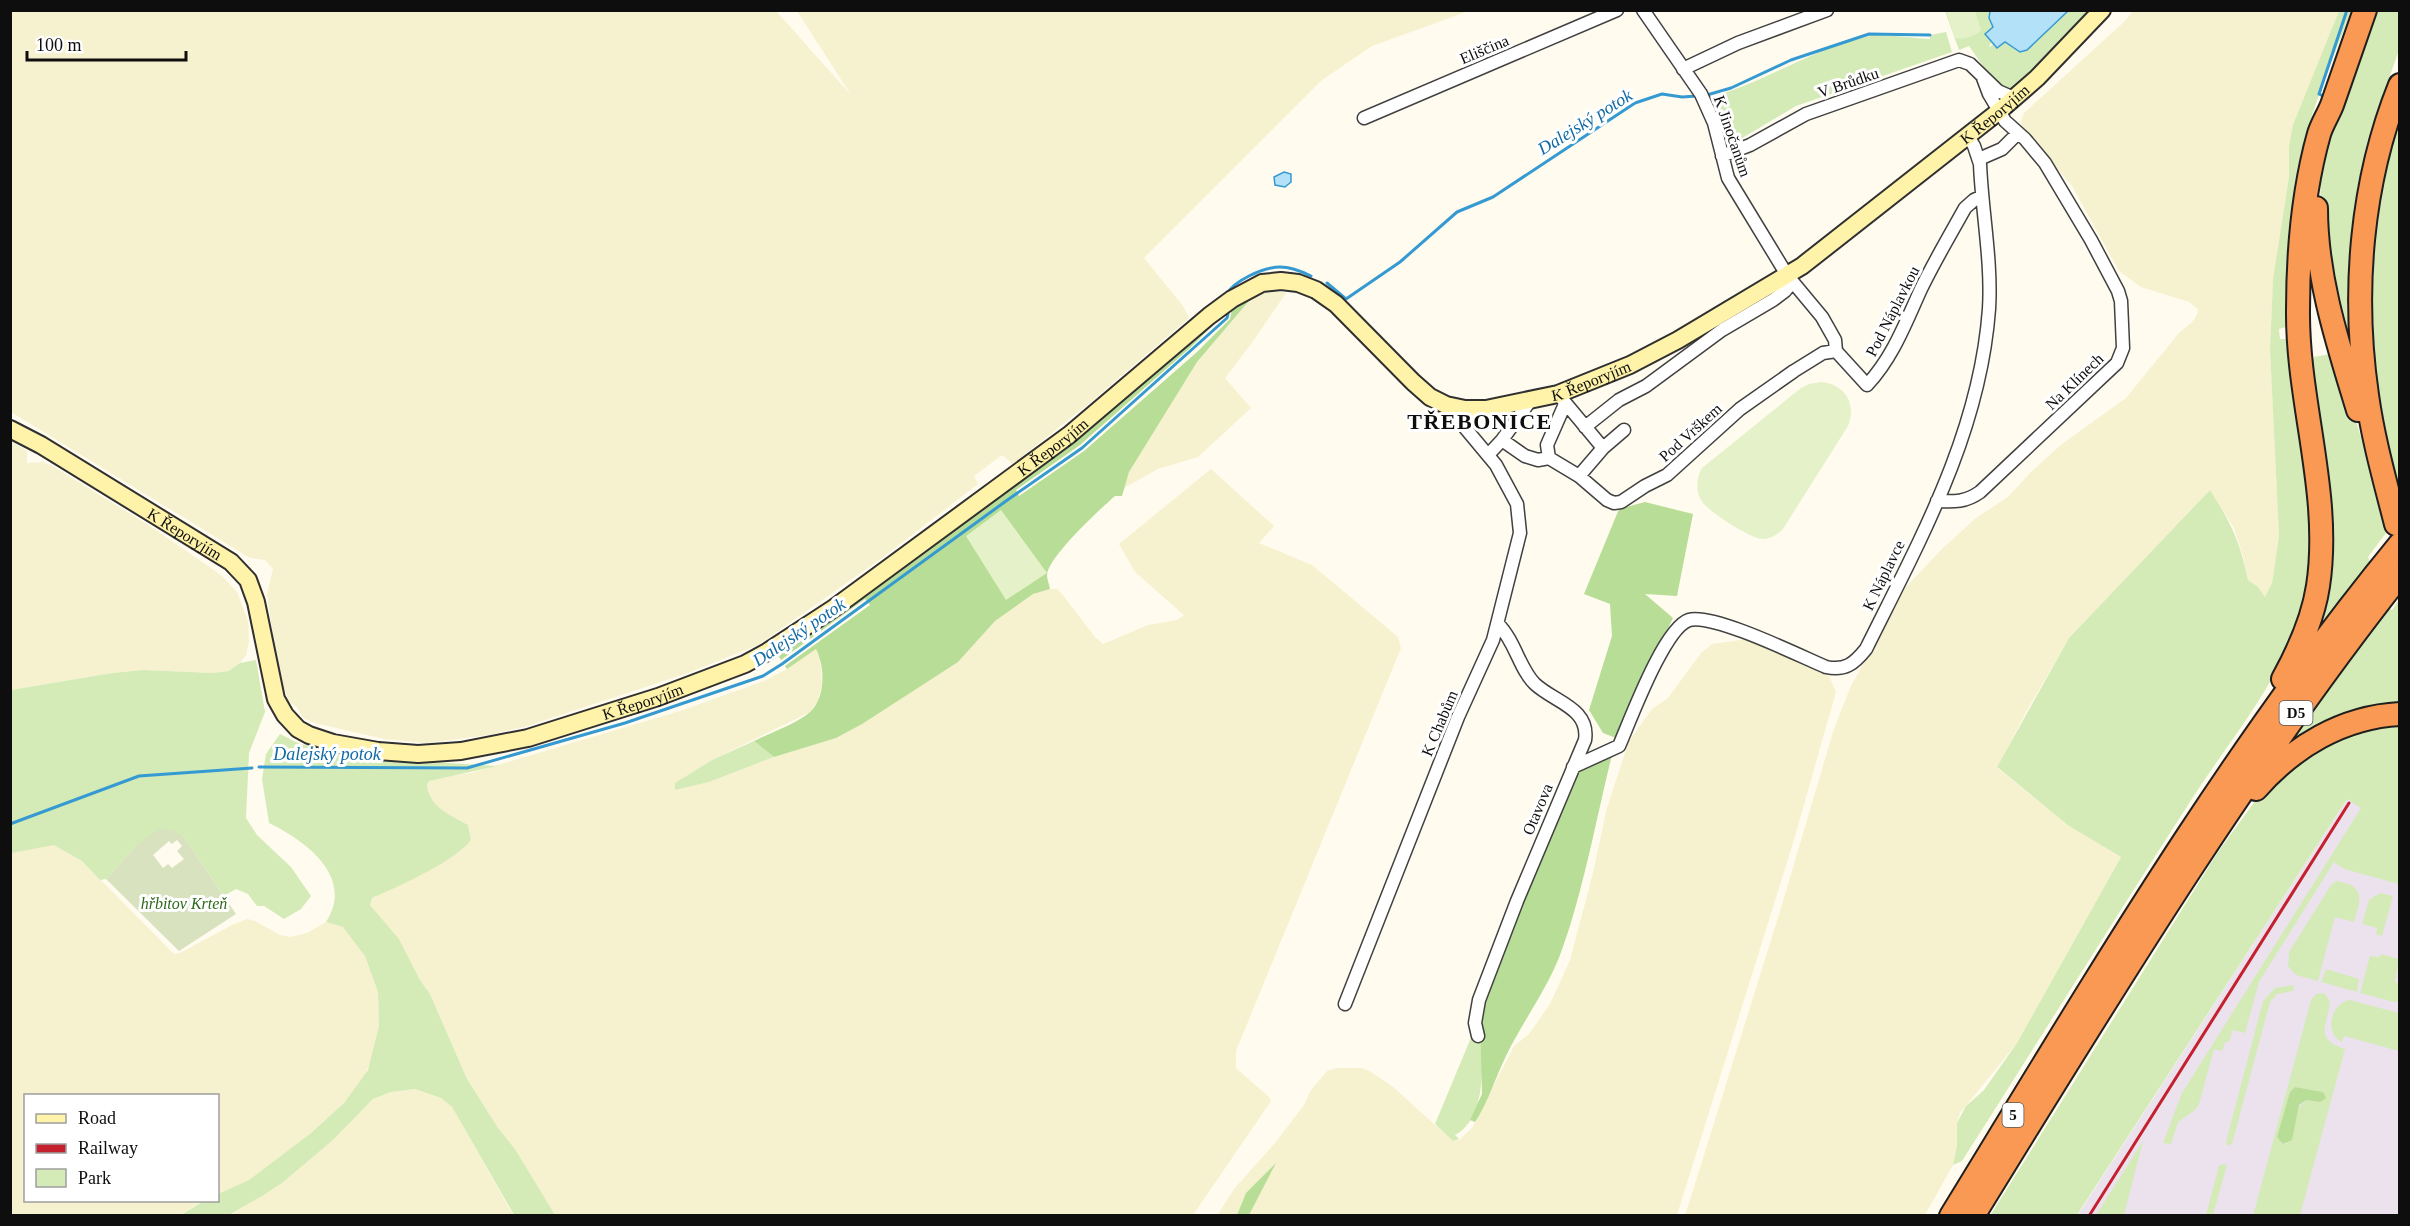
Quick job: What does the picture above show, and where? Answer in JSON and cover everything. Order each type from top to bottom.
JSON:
[{"type":"highway","points":[[2233,770],[2295,657],[2311,617],[2318,586],[2322,545],[2320,511],[2301,373],[2298,300],[2301,236],[2320,133],[2365,10]]},
{"type":"highway","points":[[2396,552],[2367,395],[2362,350],[2360,292],[2371,188],[2380,145],[2400,85]]},
{"type":"highway","points":[[2331,106],[2317,184],[2316,227],[2322,276],[2331,319],[2372,459],[2396,552]]},
{"type":"highway","name":"D5","points":[[2084,1017],[2233,770],[2317,651],[2396,552]]},
{"type":"highway","name":"D5","points":[[2084,1017],[2304,702],[2396,552]]},
{"type":"highway","points":[[2202,851],[2268,777],[2302,747],[2350,723],[2371,717],[2400,714]]},
{"type":"highway","name":"5","points":[[1951,1215],[2084,1017]]},
{"type":"highway","name":"5","points":[[1973,1215],[2084,1017]]},
{"type":"street","name":"Eliščina","points":[[1364,118],[1617,10]]},
{"type":"street","name":"K Jinočanům","points":[[1643,10],[1702,95],[1714,123],[1728,178],[1789,279]]},
{"type":"street","points":[[1683,69],[1738,43],[1827,10]]},
{"type":"street","name":"K Řeporyjím","points":[[10,429],[41,445],[231,562],[248,580],[256,602],[276,699],[285,715],[298,729],[333,743],[378,751],[418,754],[461,751],[528,738],[658,697],[745,664],[767,652],[834,608],[1069,435],[1209,316],[1232,298],[1262,283],[1281,280],[1298,283],[1327,297],[1413,382],[1430,397],[1446,405],[1465,409],[1486,409],[1530,401],[1562,399],[1678,340],[1789,279],[1998,112],[2053,62],[2103,10]]},
{"type":"street","name":"V Brůdku","points":[[1722,156],[1806,114],[1959,60],[1970,64],[1998,91],[2014,98]]},
{"type":"street","name":"V Brůdku","points":[[1983,78],[1998,112]]},
{"type":"street","name":"Na Klínech","points":[[1937,501],[1960,502],[1980,492],[2117,363],[2123,348],[2121,301],[2091,240],[2045,163],[1998,112]]},
{"type":"street","name":"K Řeporyjím","points":[[1979,159],[2002,149],[2018,133]]},
{"type":"street","name":"K Náplavce","points":[[1573,767],[1619,747],[1641,694],[1668,639],[1680,625],[1688,620],[1697,619],[1744,632],[1826,667],[1838,669],[1857,660],[1866,649],[1955,462],[1969,422],[1985,348],[1989,293],[1982,196],[1979,159],[1968,136]]},
{"type":"street","name":"Pod Náplavkou","points":[[1789,279],[1822,317],[1835,340],[1836,351],[1867,385],[1895,348],[1922,288],[1965,208],[1982,196]]},
{"type":"street","name":"K Řeporyjím","points":[[1586,427],[1619,400],[1647,386],[1722,330],[1773,300],[1785,291],[1789,279]]},
{"type":"street","name":"Pod Vrškem","points":[[1502,440],[1526,456],[1538,460],[1549,458],[1580,476],[1607,500],[1614,503],[1621,502],[1667,475],[1740,410],[1794,371],[1823,353],[1836,351]]},
{"type":"street","points":[[1562,399],[1603,448]]},
{"type":"street","points":[[1549,458],[1546,445],[1562,399]]},
{"type":"street","points":[[1488,455],[1502,440],[1530,401]]},
{"type":"street","name":"K Chabům","points":[[1345,1004],[1381,908],[1498,624],[1520,533],[1517,504],[1496,465],[1446,405]]},
{"type":"street","points":[[1580,476],[1603,448],[1624,430]]},
{"type":"street","name":"Otavova","points":[[1478,1036],[1475,1023],[1479,1000],[1517,901],[1585,740],[1585,724],[1580,715],[1532,681],[1510,637],[1498,624]]},
{"type":"shaded area","points":[[11,11],[776,11],[851,95],[797,11],[1469,11],[1372,46],[1322,80],[1144,258],[1183,306],[1189,318],[1092,401],[1013,464],[1002,455],[974,476],[978,484],[882,558],[758,645],[688,673],[524,727],[488,735],[427,743],[384,739],[315,723],[303,718],[297,707],[289,702],[278,671],[267,594],[273,569],[265,560],[250,558],[11,412]]},
{"type":"shaded area","points":[[2133,11],[2339,11],[2289,147],[2289,177],[2273,279],[2270,349],[2279,536],[2269,593],[2265,597],[2258,587],[2248,580],[2234,528],[2210,490],[2069,638],[2026,712],[1997,768],[2069,826],[2121,857],[2017,1043],[1960,1113],[1953,1165],[1925,1215],[1685,1216],[1834,729],[1851,686],[1905,588],[1943,548],[1976,518],[2008,497],[2062,444],[2126,398],[2179,333],[2197,315],[2198,309],[2189,302],[2141,287],[2119,271],[2072,186],[2022,127],[2021,121],[2024,113],[2125,21]]},
{"type":"shaded area","points":[[1272,290],[1286,293],[1225,378],[1251,408],[1198,457],[1158,469],[1124,488],[1129,472],[1197,362],[1254,295]]},
{"type":"shaded area","points":[[11,441],[27,451],[27,463],[43,462],[54,467],[150,526],[221,575],[237,592],[248,621],[249,641],[246,655],[240,663],[229,671],[213,673],[144,670],[11,690]]},
{"type":"shaded area","points":[[1211,469],[1274,526],[1259,543],[1312,565],[1398,637],[1401,648],[1236,1051],[1236,1068],[1271,1101],[1193,1215],[555,1215],[515,1149],[498,1128],[467,1079],[430,994],[420,980],[399,939],[370,905],[372,898],[461,851],[471,839],[468,825],[439,809],[431,801],[427,784],[429,781],[471,773],[680,711],[764,681],[787,669],[816,648],[820,657],[822,684],[818,700],[810,712],[712,760],[683,778],[675,790],[709,782],[774,757],[836,738],[958,662],[995,621],[1033,594],[1058,589],[1103,644],[1148,625],[1177,620],[1184,615],[1135,572],[1119,544]]},
{"type":"shaded area","points":[[1748,639],[1772,647],[1829,676],[1836,692],[1793,843],[1677,1215],[1249,1215],[1275,1165],[1246,1193],[1237,1215],[1217,1216],[1234,1189],[1275,1143],[1304,1105],[1311,1090],[1327,1071],[1337,1068],[1362,1068],[1371,1072],[1393,1087],[1453,1141],[1459,1140],[1472,1128],[1514,1046],[1529,1034],[1550,1004],[1570,960],[1607,808],[1629,741],[1652,709],[1668,698],[1701,653],[1712,644]]},
{"type":"shaded area","points":[[2399,782],[2399,1215],[2077,1216],[2347,799]]},
{"type":"shaded area","points":[[54,844],[82,861],[174,954],[247,919],[280,935],[290,937],[307,933],[326,922],[343,927],[365,956],[378,992],[379,1026],[373,1057],[365,1075],[349,1098],[311,1133],[249,1180],[219,1194],[219,1094],[24,1094],[24,1202],[202,1202],[179,1215],[11,1215],[10,853]]},
{"type":"shaded area","points":[[415,1089],[441,1098],[452,1107],[513,1215],[229,1216],[282,1183],[333,1140],[373,1099],[391,1092]]},
{"type":"green space","points":[[1945,11],[1990,11],[1993,27],[1985,34],[1992,42],[1989,46],[1993,44],[1997,48],[2005,42],[2020,52],[2027,50],[2068,11],[2094,11],[2014,92],[1999,89],[1969,46],[1959,50]]},
{"type":"green space","points":[[1946,11],[1975,11],[1981,30],[1969,37],[1955,38]]},
{"type":"green space","points":[[2339,11],[2351,11],[2306,134],[2296,176],[2289,232],[2286,327],[2279,329],[2280,339],[2288,339],[2308,499],[2310,562],[2306,592],[2298,621],[2288,648],[2259,700],[2193,797],[1962,1161],[1953,1165],[1957,1145],[1957,1123],[1966,1106],[1984,1090],[2017,1043],[2121,857],[2069,826],[1997,767],[2069,638],[2210,490],[2234,533],[2248,580],[2258,587],[2265,597],[2272,583],[2279,536],[2270,349],[2273,279],[2289,177],[2289,147],[2293,125]]},
{"type":"green space","points":[[2378,11],[2399,11],[2399,50],[2368,138],[2357,190],[2347,306],[2350,347],[2326,258],[2321,190],[2323,167],[2333,127]]},
{"type":"green space","points":[[1946,32],[1952,52],[1796,106],[1727,147],[1707,98],[1747,84],[1825,50],[1865,37],[1930,39],[1930,35]]},
{"type":"green space","points":[[2399,118],[2399,510],[2383,450],[2369,335],[2370,284],[2377,211]]},
{"type":"green space","points":[[1254,295],[1197,362],[1129,472],[1122,496],[1115,496],[1108,502],[1056,557],[1047,575],[1050,589],[1033,594],[995,621],[958,662],[862,724],[836,738],[774,757],[754,741],[805,716],[819,698],[822,672],[816,649],[787,669],[785,666],[870,605],[865,599],[781,660],[778,655],[783,650],[1039,469],[1111,411],[1201,331],[1227,311],[1191,347],[1080,445],[1016,490],[1019,496],[1084,451],[1197,352],[1230,319],[1232,309]]},
{"type":"green space","points":[[2335,353],[2389,529],[2368,557],[2370,562],[2323,623],[2330,584],[2332,543],[2311,365],[2314,357]]},
{"type":"green space","points":[[1821,382],[1837,387],[1847,396],[1851,410],[1848,426],[1783,529],[1769,538],[1757,538],[1732,525],[1707,507],[1700,499],[1698,490],[1702,468],[1801,388]]},
{"type":"green space","points":[[1645,502],[1693,514],[1677,596],[1645,594],[1673,618],[1616,738],[1603,733],[1589,710],[1612,636],[1610,604],[1584,594],[1619,509]]},
{"type":"green space","points":[[1001,510],[1047,573],[1006,600],[966,536]]},
{"type":"green space","points":[[2399,600],[2399,704],[2288,745],[2389,608],[2392,610]]},
{"type":"green space","points":[[256,660],[265,712],[249,753],[246,818],[257,835],[291,867],[311,896],[301,909],[284,919],[264,906],[257,906],[248,894],[236,889],[224,896],[183,836],[137,845],[106,879],[100,880],[82,861],[54,845],[11,853],[11,690],[144,670],[213,673],[229,671],[240,663]]},
{"type":"green space","points":[[2399,727],[2399,884],[2344,869],[2334,862],[2259,982],[2245,1033],[2233,1030],[2229,1042],[2225,1042],[2222,1051],[2214,1049],[2199,1104],[2195,1110],[2178,1122],[2171,1144],[2163,1143],[2182,1093],[2361,808],[2347,799],[2077,1215],[1990,1216],[2218,852],[2261,793],[2313,750],[2365,730]]},
{"type":"green space","points":[[280,734],[300,744],[385,759],[497,766],[429,781],[427,785],[429,793],[436,805],[447,814],[468,825],[471,839],[465,847],[441,864],[372,898],[370,905],[399,939],[420,980],[430,994],[467,1079],[498,1128],[515,1149],[555,1215],[514,1215],[452,1107],[441,1098],[415,1089],[391,1092],[373,1099],[333,1140],[282,1183],[229,1215],[179,1216],[202,1202],[219,1202],[219,1194],[249,1180],[311,1133],[345,1102],[368,1070],[379,1026],[378,992],[365,956],[343,927],[326,922],[333,906],[335,890],[330,876],[322,862],[311,850],[269,823],[262,779],[266,754]]},
{"type":"green space","points":[[754,741],[774,757],[709,782],[675,790],[675,783],[712,760]]},
{"type":"green space","points":[[1612,755],[1582,882],[1560,955],[1506,1056],[1475,1122],[1470,1120],[1482,1094],[1480,1016],[1565,797],[1578,771]]},
{"type":"green space","name":"hřbitov Krteň","points":[[159,829],[172,830],[183,836],[236,914],[179,951],[106,879],[137,845]],"holes":[[[177,840],[182,846],[177,851],[184,859],[172,868],[168,864],[163,868],[153,855],[169,841],[172,844]]]},
{"type":"green space","points":[[2336,881],[2352,886],[2359,894],[2354,922],[2335,917],[2318,981],[2296,975],[2288,966],[2289,952],[2331,885]]},
{"type":"green space","points":[[2380,893],[2393,896],[2382,936],[2376,934],[2377,928],[2362,924],[2369,900]]},
{"type":"green space","points":[[2381,954],[2399,959],[2395,982],[2399,984],[2399,1001],[2394,1002],[2360,993],[2370,956],[2380,957]]},
{"type":"green space","points":[[2326,969],[2359,979],[2357,992],[2321,982]]},
{"type":"green space","points":[[2294,985],[2293,991],[2277,994],[2270,1002],[2232,1144],[2228,1146],[2226,1142],[2263,1001],[2275,988]]},
{"type":"green space","points":[[2324,993],[2330,1001],[2325,1024],[2326,1036],[2329,1041],[2345,1049],[2300,1215],[2253,1216],[2311,1000],[2316,994]],"holes":[[[2295,1087],[2323,1092],[2320,1102],[2306,1100],[2297,1109],[2286,1144],[2283,1144],[2277,1137],[2290,1092]]]},
{"type":"green space","points":[[2350,1000],[2399,1013],[2399,1051],[2344,1036],[2342,1042],[2336,1038],[2331,1026],[2334,1012],[2343,1002]]},
{"type":"green space","points":[[1480,1016],[1482,1064],[1479,1098],[1466,1126],[1455,1135],[1459,1139],[1453,1141],[1435,1124]]},
{"type":"green space","points":[[2295,1087],[2323,1092],[2326,1098],[2320,1102],[2306,1100],[2299,1105],[2292,1140],[2283,1144],[2277,1137],[2290,1092]]},
{"type":"green space","points":[[2143,1141],[2124,1215],[2096,1215]]},
{"type":"green space","points":[[1276,1163],[1249,1215],[1237,1215],[1246,1193]]},
{"type":"green space","points":[[2227,1165],[2213,1215],[2206,1215],[2219,1166]]},
{"type":"water","points":[[1990,10],[2068,11],[2027,50],[2020,52],[2005,42],[1997,48],[1985,34],[1993,27],[1989,18]]},
{"type":"water","points":[[1284,172],[1291,174],[1291,182],[1285,187],[1275,185],[1274,177]]},
{"type":"waterway","points":[[2325,97],[2319,94],[2347,10]]},
{"type":"waterway","name":"Dalejský potok","points":[[1707,95],[1731,88],[1791,60],[1869,34],[1930,35]]},
{"type":"waterway","name":"Dalejský potok","points":[[1327,283],[1346,299],[1400,262],[1457,212],[1493,197],[1635,103],[1662,94],[1682,97],[1697,96]]},
{"type":"waterway","name":"Dalejský potok","points":[[1227,294],[1243,279],[1265,269],[1280,267],[1295,269],[1311,276]]},
{"type":"waterway","name":"Dalejský potok","points":[[259,767],[467,768],[625,723],[763,676],[1082,448],[1227,318],[1228,314]]},
{"type":"waterway","name":"Dalejský potok","points":[[10,824],[139,776],[252,768]]},
{"type":"railway","points":[[2089,1216],[2349,803]]},
{"type":"district","name":"TŘEBONICE","points":[[1480,421]]}]
